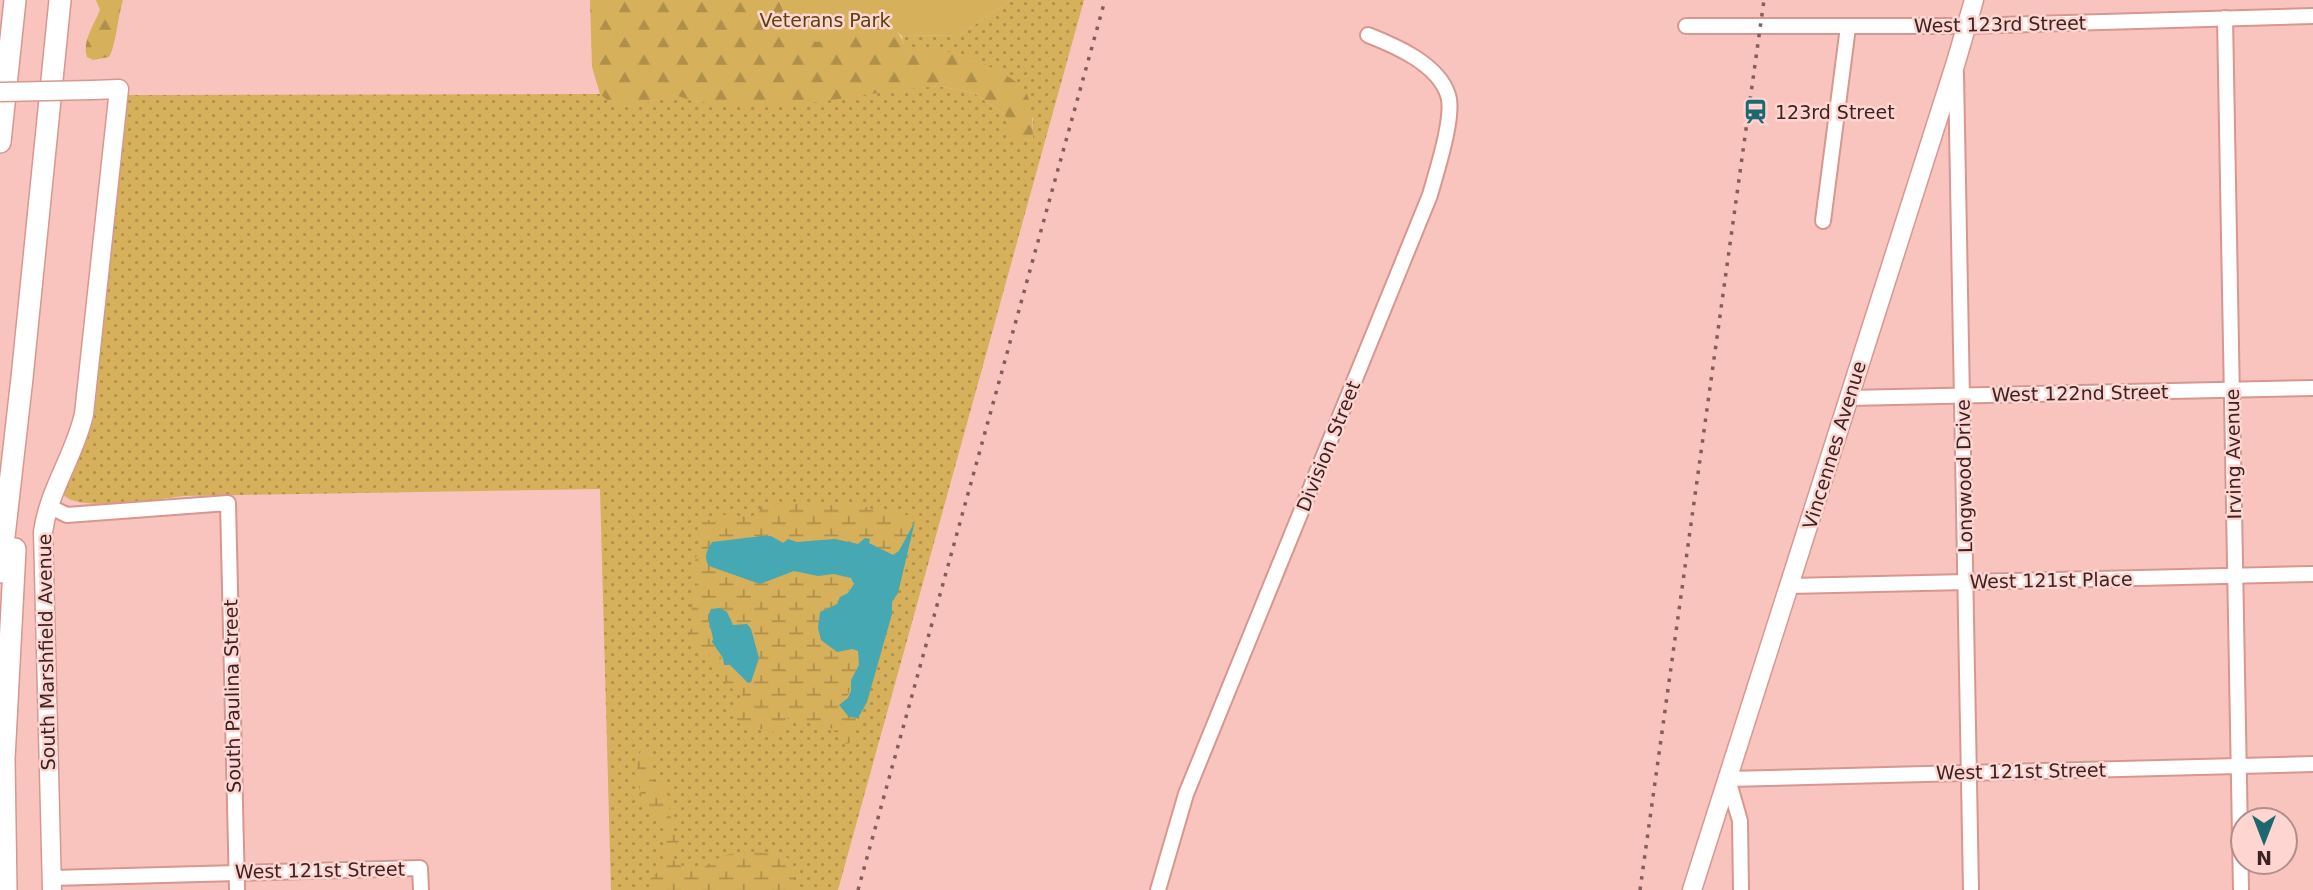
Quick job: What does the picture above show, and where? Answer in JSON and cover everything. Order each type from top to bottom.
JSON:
[{"type":"highway","points":[[0,142],[15,0]]},
{"type":"highway","points":[[0,572],[60,0]]},
{"type":"highway","points":[[6,890],[4,759],[22,378]]},
{"type":"main road","name":"Vincennes Avenue","points":[[1692,890],[1974,0]]},
{"type":"main road","name":"South Marshfield Avenue","points":[[0,92],[119,89],[84,414],[72,453],[48,506],[43,532],[52,884]]},
{"type":"street","name":"West 123rd Street","points":[[1686,26],[1966,26],[2313,16]]},
{"type":"street","name":"Irving Avenue","points":[[2225,19],[2241,890]]},
{"type":"street","points":[[1823,221],[1848,27]]},
{"type":"street","name":"Division Street","points":[[1158,890],[1186,794],[1430,195],[1447,132],[1449,96],[1434,72],[1393,45],[1368,35]]},
{"type":"street","name":"Longwood Drive","points":[[1956,62],[1971,890]]},
{"type":"street","name":"West 122nd Street","points":[[1848,398],[2313,388]]},
{"type":"street","name":"South Paulina Street","points":[[48,506],[67,515],[228,503],[237,890]]},
{"type":"street","name":"West 121st Place","points":[[1789,586],[2313,574]]},
{"type":"street","name":"West 121st Street","points":[[1728,779],[2313,764]]},
{"type":"street","points":[[1728,779],[1740,821],[1741,890]]},
{"type":"street","name":"West 121st Street","points":[[52,884],[236,872],[421,868],[421,890]]},
{"type":"green space","points":[[96,0],[123,0],[109,57],[93,60],[87,57],[86,45],[100,10]]},
{"type":"green space","points":[[590,0],[779,0],[789,24],[847,38],[863,28],[885,26],[899,35],[905,51],[927,49],[950,52],[992,67],[1015,81],[1029,99],[1033,141],[1012,137],[1005,115],[974,93],[939,86],[819,102],[758,106],[698,102],[677,96],[654,100],[633,108],[613,105],[600,94],[592,67]]},
{"type":"green space","name":"Veterans Park","points":[[779,0],[1011,0],[960,35],[902,36],[890,27],[871,25],[847,38],[817,42],[793,32]]},
{"type":"green space","points":[[1011,0],[1084,0],[838,890],[611,890],[600,489],[183,496],[98,504],[69,499],[62,492],[86,442],[94,417],[126,95],[600,94],[621,106],[630,107],[676,96],[698,102],[939,86],[974,93],[1005,115],[1013,137],[1033,141],[1033,118],[928,49],[905,51],[902,36],[960,35]]},
{"type":"green space","points":[[779,501],[787,506],[804,501],[825,506],[853,503],[879,511],[913,516],[915,521],[899,551],[893,555],[869,543],[858,544],[841,540],[796,542],[792,539],[783,543],[762,536],[727,539],[709,566],[760,584],[794,571],[851,578],[854,584],[852,587],[840,598],[838,604],[820,612],[819,622],[858,651],[858,665],[848,694],[841,702],[853,718],[858,718],[850,728],[858,735],[858,740],[846,744],[831,728],[789,717],[776,734],[743,726],[736,716],[735,706],[741,700],[743,692],[727,687],[709,654],[698,651],[690,636],[690,630],[695,626],[691,605],[696,589],[695,561],[699,549],[700,519],[715,521],[723,515],[751,516],[762,506]],"holes":[[[729,615],[733,625],[737,625],[757,651],[759,658],[751,682],[736,673],[730,665],[724,665],[713,643],[709,626]]]},
{"type":"green space","points":[[641,750],[647,750],[654,783],[661,781],[666,784],[672,828],[679,841],[671,851],[672,859],[696,870],[733,853],[757,852],[781,856],[788,858],[791,866],[793,890],[651,890],[650,879],[661,867],[666,844],[660,820],[645,801],[639,787],[637,767]]},
{"type":"water","points":[[915,521],[867,702],[858,718],[849,717],[839,705],[848,698],[851,691],[851,680],[859,665],[858,651],[852,649],[837,652],[821,640],[818,628],[820,612],[837,604],[840,597],[848,593],[854,584],[851,578],[794,571],[760,584],[709,566],[706,560],[712,542],[762,536],[771,536],[783,543],[788,539],[797,542],[835,539],[858,544],[865,538],[870,539],[869,543],[893,555],[899,551]]},
{"type":"water","points":[[720,608],[727,612],[733,625],[747,624],[751,629],[759,658],[751,682],[748,683],[730,665],[724,665],[723,658],[712,642],[709,613],[711,609]]},
{"type":"railway","points":[[858,890],[1105,0]]},
{"type":"railway","points":[[1640,890],[1764,0]]},
{"type":"place","name":"123rd Street","points":[[1755,112]]}]
